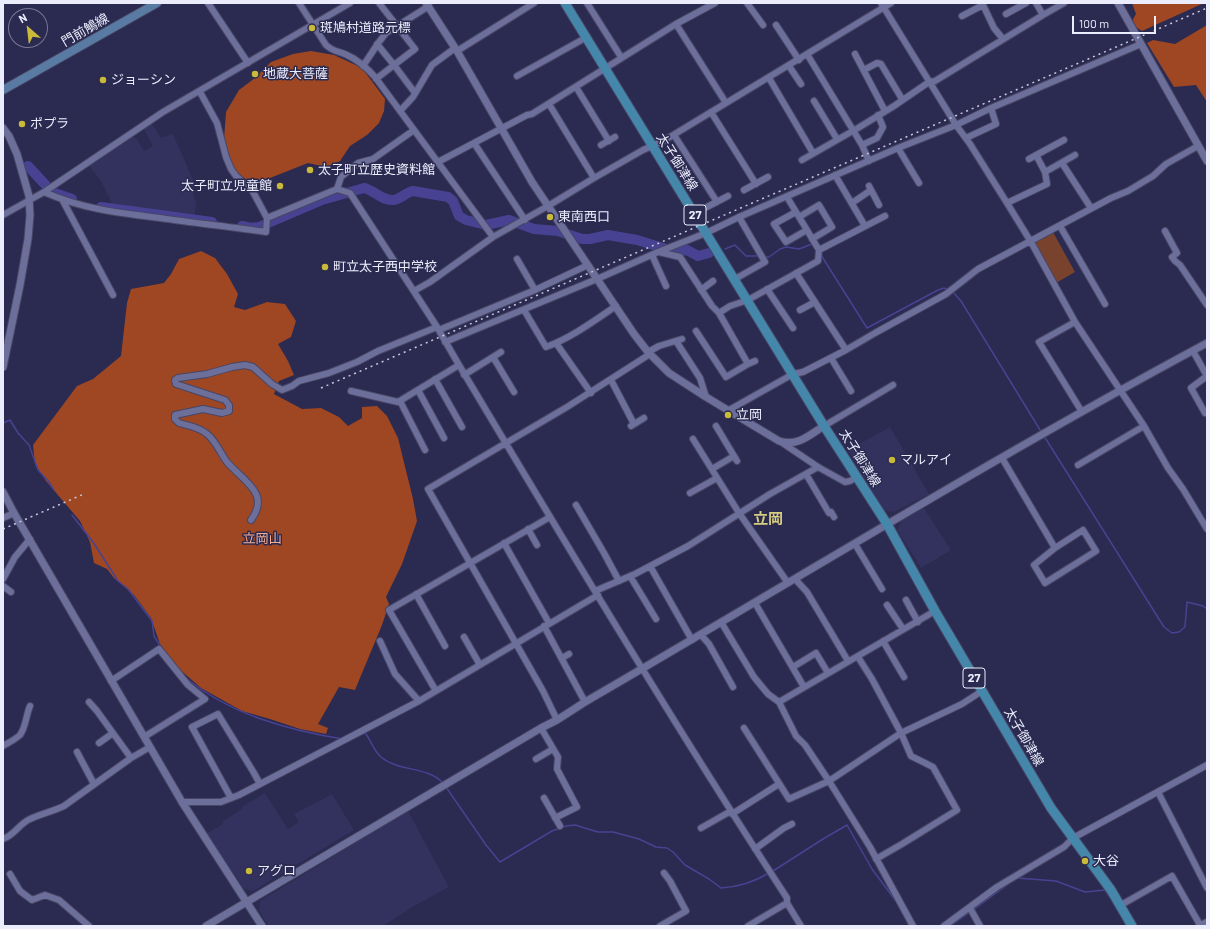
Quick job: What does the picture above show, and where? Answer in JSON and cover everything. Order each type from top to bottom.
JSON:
[{"type":"main road","name":"門前鵤線","points":[[3,90],[157,3]]},
{"type":"main road","name":"太子御津線","points":[[565,3],[824,426],[887,524],[935,611],[1051,808],[1111,890],[1132,926]]},
{"type":"street","points":[[208,3],[248,63]]},
{"type":"street","points":[[299,3],[326,46],[331,50],[346,54],[363,66],[376,79],[493,237]]},
{"type":"street","points":[[3,215],[47,190],[140,127],[350,3]]},
{"type":"street","points":[[376,79],[415,49],[380,3]]},
{"type":"street","points":[[400,110],[415,94],[432,65],[534,3]]},
{"type":"street","points":[[587,3],[621,57]]},
{"type":"street","points":[[438,162],[550,104],[621,57],[676,24],[715,3]]},
{"type":"street","points":[[747,3],[763,25]]},
{"type":"street","points":[[414,291],[430,282],[493,237],[525,220],[643,150],[674,135],[799,60],[883,5],[892,3]]},
{"type":"street","points":[[1006,14],[1026,3]]},
{"type":"street","points":[[1036,3],[1043,14]]},
{"type":"street","points":[[802,160],[853,131],[929,82],[935,81],[1043,14],[1064,3]]},
{"type":"street","points":[[1118,3],[1207,161]]},
{"type":"street","points":[[363,66],[386,33],[427,5],[456,50],[532,182],[649,353],[669,372],[818,467],[845,482],[857,477]]},
{"type":"street","points":[[883,5],[929,82],[1031,242],[1075,322],[1144,426],[1168,468],[1183,489],[1207,529]]},
{"type":"street","points":[[962,16],[983,5],[994,28],[1003,39]]},
{"type":"street","points":[[676,24],[726,103]]},
{"type":"street","points":[[776,25],[799,60]]},
{"type":"street","points":[[517,76],[586,37]]},
{"type":"street","points":[[377,44],[415,94]]},
{"type":"street","points":[[445,342],[706,233],[835,175],[956,125],[991,108],[1141,44]]},
{"type":"street","points":[[808,54],[862,145],[869,161]]},
{"type":"street","points":[[854,54],[885,111]]},
{"type":"street","points":[[864,70],[877,63],[882,64],[902,100]]},
{"type":"street","points":[[789,66],[801,84]]},
{"type":"street","points":[[768,78],[813,153]]},
{"type":"street","points":[[576,87],[612,139],[601,145]]},
{"type":"street","points":[[47,190],[63,201],[87,207],[120,213],[266,232],[267,218],[252,190],[236,176],[231,169],[226,157],[217,123],[200,92]]},
{"type":"street","points":[[814,101],[837,139]]},
{"type":"street","points":[[550,104],[594,178]]},
{"type":"street","points":[[966,138],[996,124],[991,108]]},
{"type":"street","points":[[711,112],[756,184]]},
{"type":"street","points":[[862,145],[877,138],[883,127],[878,115]]},
{"type":"street","points":[[3,128],[9,136],[17,154],[29,196],[28,239],[3,367]]},
{"type":"street","points":[[337,189],[341,177],[358,163],[373,159],[414,130]]},
{"type":"street","points":[[674,135],[717,202]]},
{"type":"street","points":[[1029,159],[1064,140]]},
{"type":"street","points":[[474,143],[525,220]]},
{"type":"street","points":[[729,410],[793,374],[803,372],[846,350],[874,332],[946,294],[978,270],[1091,208],[1128,191],[1153,176],[1166,164],[1198,146]]},
{"type":"street","points":[[898,148],[919,183]]},
{"type":"street","points":[[1007,203],[1047,184],[1045,172],[1036,155]]},
{"type":"street","points":[[1045,172],[1075,156]]},
{"type":"street","points":[[1062,163],[1091,208]]},
{"type":"street","points":[[835,175],[865,226]]},
{"type":"street","points":[[744,190],[768,177]]},
{"type":"street","points":[[852,203],[870,188],[879,206]]},
{"type":"street","points":[[267,218],[337,189],[350,194],[438,328],[458,365],[505,443],[731,813],[787,898],[787,903],[801,926]]},
{"type":"street","points":[[707,207],[728,196]]},
{"type":"street","points":[[718,313],[730,306],[748,300],[818,261],[819,250],[786,197]]},
{"type":"street","points":[[63,201],[113,295]]},
{"type":"street","points":[[807,230],[786,242],[774,224],[819,205],[832,227],[812,239]]},
{"type":"street","points":[[819,250],[885,216]]},
{"type":"street","points":[[735,279],[765,262],[739,217]]},
{"type":"street","points":[[1060,226],[1105,304]]},
{"type":"street","points":[[1165,231],[1177,253],[1172,257],[1180,265],[1207,305]]},
{"type":"street","points":[[658,252],[680,257],[718,313],[748,364]]},
{"type":"street","points":[[652,255],[666,286]]},
{"type":"street","points":[[517,260],[535,290]]},
{"type":"street","points":[[250,520],[257,512],[258,501],[254,490],[227,462],[213,440],[207,434],[196,427],[178,423],[175,419],[176,415],[203,409],[222,413],[229,411],[229,405],[225,400],[176,384],[175,380],[178,378],[207,374],[245,365],[253,367],[272,384],[282,390],[299,381],[329,373],[357,362],[378,351],[535,290],[588,265]]},
{"type":"street","points":[[796,273],[846,350]]},
{"type":"street","points":[[701,290],[713,281]]},
{"type":"street","points":[[767,289],[793,328]]},
{"type":"street","points":[[804,311],[815,302]]},
{"type":"street","points":[[524,310],[546,347],[589,324],[616,306]]},
{"type":"street","points":[[1075,322],[1039,342],[1082,412]]},
{"type":"street","points":[[696,331],[726,377],[755,361]]},
{"type":"street","points":[[557,720],[543,691],[428,489],[591,393],[659,346],[679,340],[700,378],[706,396]]},
{"type":"street","points":[[556,343],[591,393]]},
{"type":"street","points":[[206,926],[887,524],[1082,412],[1207,343]]},
{"type":"street","points":[[1193,351],[1207,376],[1190,388],[1204,413],[1207,412]]},
{"type":"street","points":[[464,375],[501,352]]},
{"type":"street","points":[[493,356],[514,392]]},
{"type":"street","points":[[831,358],[851,391]]},
{"type":"street","points":[[351,391],[398,402],[458,365]]},
{"type":"street","points":[[435,379],[446,406],[462,427]]},
{"type":"street","points":[[611,380],[633,425],[644,418]]},
{"type":"street","points":[[779,441],[793,443],[798,442],[893,385]]},
{"type":"street","points":[[418,390],[429,415],[441,436]]},
{"type":"street","points":[[400,401],[417,441],[425,450]]},
{"type":"street","points":[[712,469],[735,458],[716,426]]},
{"type":"street","points":[[1078,465],[1144,426]]},
{"type":"street","points":[[693,439],[739,514],[791,581],[807,592],[848,661]]},
{"type":"street","points":[[1002,458],[1055,548]]},
{"type":"street","points":[[182,802],[221,802],[232,798],[419,701],[597,593],[688,546],[818,467]]},
{"type":"street","points":[[806,474],[819,501],[834,517]]},
{"type":"street","points":[[690,493],[717,478]]},
{"type":"street","points":[[3,492],[182,802],[262,926]]},
{"type":"street","points":[[576,505],[587,518],[599,539],[607,563],[619,581]]},
{"type":"street","points":[[3,518],[14,513]]},
{"type":"street","points":[[436,691],[389,610],[550,517]]},
{"type":"street","points":[[528,529],[537,545]]},
{"type":"street","points":[[1082,530],[1096,551],[1045,583],[1034,565],[1055,548],[1082,530]]},
{"type":"street","points":[[3,579],[15,557],[30,539]]},
{"type":"street","points":[[504,543],[546,625],[563,662],[586,702]]},
{"type":"street","points":[[855,544],[882,589]]},
{"type":"street","points":[[650,566],[692,640]]},
{"type":"street","points":[[630,576],[650,606],[656,619]]},
{"type":"street","points":[[3,586],[11,592]]},
{"type":"street","points":[[416,594],[445,646]]},
{"type":"street","points":[[906,600],[918,622]]},
{"type":"street","points":[[755,603],[804,687]]},
{"type":"street","points":[[887,605],[903,629]]},
{"type":"street","points":[[779,702],[935,611]]},
{"type":"street","points":[[721,622],[754,677],[768,694],[779,702],[796,736],[805,745],[829,781],[876,859],[913,926]]},
{"type":"street","points":[[701,635],[709,644],[733,687]]},
{"type":"street","points":[[464,637],[480,665]]},
{"type":"street","points":[[380,641],[395,674],[419,701]]},
{"type":"street","points":[[883,641],[904,677]]},
{"type":"street","points":[[111,681],[159,649],[188,685],[205,699],[144,736]]},
{"type":"street","points":[[793,667],[816,653],[828,673]]},
{"type":"street","points":[[562,658],[569,654]]},
{"type":"street","points":[[858,657],[872,679],[901,733],[911,756],[933,767],[958,810],[876,859]]},
{"type":"street","points":[[744,728],[789,798],[829,781],[901,733],[962,704],[982,691]]},
{"type":"street","points":[[89,702],[131,758]]},
{"type":"street","points":[[3,746],[19,736],[30,706]]},
{"type":"street","points":[[232,798],[192,727],[198,723],[218,714],[260,784]]},
{"type":"street","points":[[541,728],[558,757],[557,770],[577,807],[555,818]]},
{"type":"street","points":[[99,743],[113,733]]},
{"type":"street","points":[[3,839],[8,838],[29,820],[53,812],[77,798],[131,758],[150,747]]},
{"type":"street","points":[[536,759],[553,749]]},
{"type":"street","points":[[77,752],[94,784]]},
{"type":"street","points":[[944,926],[997,887],[1064,847],[1073,838],[1207,765]]},
{"type":"street","points":[[701,828],[731,813],[779,784]]},
{"type":"street","points":[[1158,792],[1207,888]]},
{"type":"street","points":[[544,798],[560,826]]},
{"type":"street","points":[[755,849],[792,824]]},
{"type":"street","points":[[660,926],[686,911],[664,873]]},
{"type":"street","points":[[10,874],[20,891],[32,900],[45,895],[59,900],[89,926]]},
{"type":"street","points":[[1121,905],[1172,876],[1200,925],[1207,922]]},
{"type":"street","points":[[748,926],[787,903]]},
{"type":"street","points":[[970,908],[980,926]]},
{"type":"shaded area","points":[[151,123],[161,138],[173,134],[193,180],[196,204],[194,218],[113,206],[102,183],[88,164],[131,136],[137,139],[144,151],[153,146],[143,128]]},
{"type":"shaded area","points":[[1053,232],[1075,272],[1056,283],[1034,243]]},
{"type":"shaded area","points":[[890,427],[929,494],[894,512],[884,510],[848,450]]},
{"type":"shaded area","points":[[924,508],[951,550],[921,568],[898,531],[901,519]]},
{"type":"shaded area","points":[[265,793],[288,829],[299,822],[294,814],[332,794],[354,830],[253,891],[244,889],[207,833],[223,824],[222,822],[243,808],[243,806]]},
{"type":"shaded area","points":[[408,811],[449,887],[414,906],[383,926],[269,926],[259,911],[260,901]]},
{"type":"green space","points":[[1132,3],[1204,3],[1142,31],[1134,26],[1133,19],[1136,14]]},
{"type":"green space","points":[[1207,25],[1207,102],[1196,85],[1174,87],[1147,43],[1153,40],[1175,44]]},
{"type":"green space","points":[[311,51],[334,55],[362,68],[385,99],[384,111],[379,123],[367,135],[350,146],[340,161],[326,167],[308,163],[270,178],[249,182],[234,170],[229,157],[224,139],[226,112],[239,90],[255,78],[271,62],[293,54]]},
{"type":"green space","name":"立岡山","points":[[201,251],[215,258],[227,274],[238,294],[234,307],[245,310],[267,302],[285,304],[296,321],[291,337],[278,344],[294,375],[279,381],[274,394],[302,409],[321,408],[339,417],[348,426],[362,418],[362,407],[377,406],[387,416],[398,438],[417,521],[402,564],[386,597],[389,604],[382,625],[355,690],[339,687],[318,724],[328,728],[326,734],[300,729],[242,711],[201,688],[178,668],[160,644],[151,618],[134,595],[114,578],[107,569],[94,563],[90,542],[80,521],[46,481],[35,464],[33,445],[77,386],[93,379],[121,356],[127,303],[131,289],[164,283],[179,259]]},
{"type":"waterway","points":[[28,166],[52,192],[72,199]]},
{"type":"waterway","points":[[242,226],[251,228],[259,227],[322,200],[364,188],[389,200],[398,199],[413,191],[448,197],[453,201],[459,216],[466,220],[486,225],[509,220],[534,229],[558,231],[582,239],[590,239],[608,235],[637,240],[676,252],[687,250],[698,256],[709,253]]},
{"type":"waterway","points":[[101,207],[212,222]]},
{"type":"waterway","points":[[764,257],[769,257],[780,249],[786,247],[799,249],[812,244]]},
{"type":"waterway","points":[[725,249],[735,245],[746,256],[760,256]]},
{"type":"waterway","points":[[821,255],[867,328],[938,290],[944,288],[949,290]]},
{"type":"waterway","points":[[952,291],[961,301],[1042,433]]},
{"type":"waterway","points":[[3,423],[10,420],[18,433],[29,445],[38,470],[54,490]]},
{"type":"waterway","points":[[1044,436],[1164,627],[1172,633],[1179,632],[1185,627],[1187,602],[1203,606],[1207,609]]},
{"type":"waterway","points":[[72,515],[93,542],[118,581],[128,589],[152,621],[154,636],[161,647]]},
{"type":"waterway","points":[[185,677],[202,690],[240,711],[301,731],[343,739]]},
{"type":"waterway","points":[[356,737],[364,733],[366,734],[374,749],[388,762],[429,774],[443,783]]},
{"type":"waterway","points":[[446,787],[486,845],[500,862],[552,831],[566,826],[575,825],[598,832],[613,832],[639,839],[656,847],[667,848],[673,852],[685,865],[721,888],[746,884],[769,873]]},
{"type":"waterway","points":[[773,871],[847,825],[872,869],[895,900]]},
{"type":"waterway","points":[[1017,878],[1056,881],[1085,892],[1105,890],[1112,900]]},
{"type":"waterway","points":[[973,910],[1007,885]]},
{"type":"waterway","points":[[950,926],[970,912]]},
{"type":"railway","points":[[321,388],[1207,8]]},
{"type":"railway","points":[[3,529],[84,494]]},
{"type":"place","name":"斑鳩村道路元標","points":[[312,28]]},
{"type":"place","name":"地蔵大菩薩","points":[[255,74]]},
{"type":"place","name":"ジョーシン","points":[[103,80]]},
{"type":"place","name":"ポプラ","points":[[22,124]]},
{"type":"place","name":"太子町立歴史資料館","points":[[310,170]]},
{"type":"place","name":"太子町立児童館","points":[[280,186]]},
{"type":"place","name":"東南西口","points":[[550,217]]},
{"type":"place","name":"町立太子西中学校","points":[[325,267]]},
{"type":"place","name":"立岡","points":[[728,415]]},
{"type":"place","name":"マルアイ","points":[[892,460]]},
{"type":"place","name":"大谷","points":[[1085,861]]},
{"type":"place","name":"アグロ","points":[[249,871]]},
{"type":"district","name":"立岡","points":[[768,519]]}]
